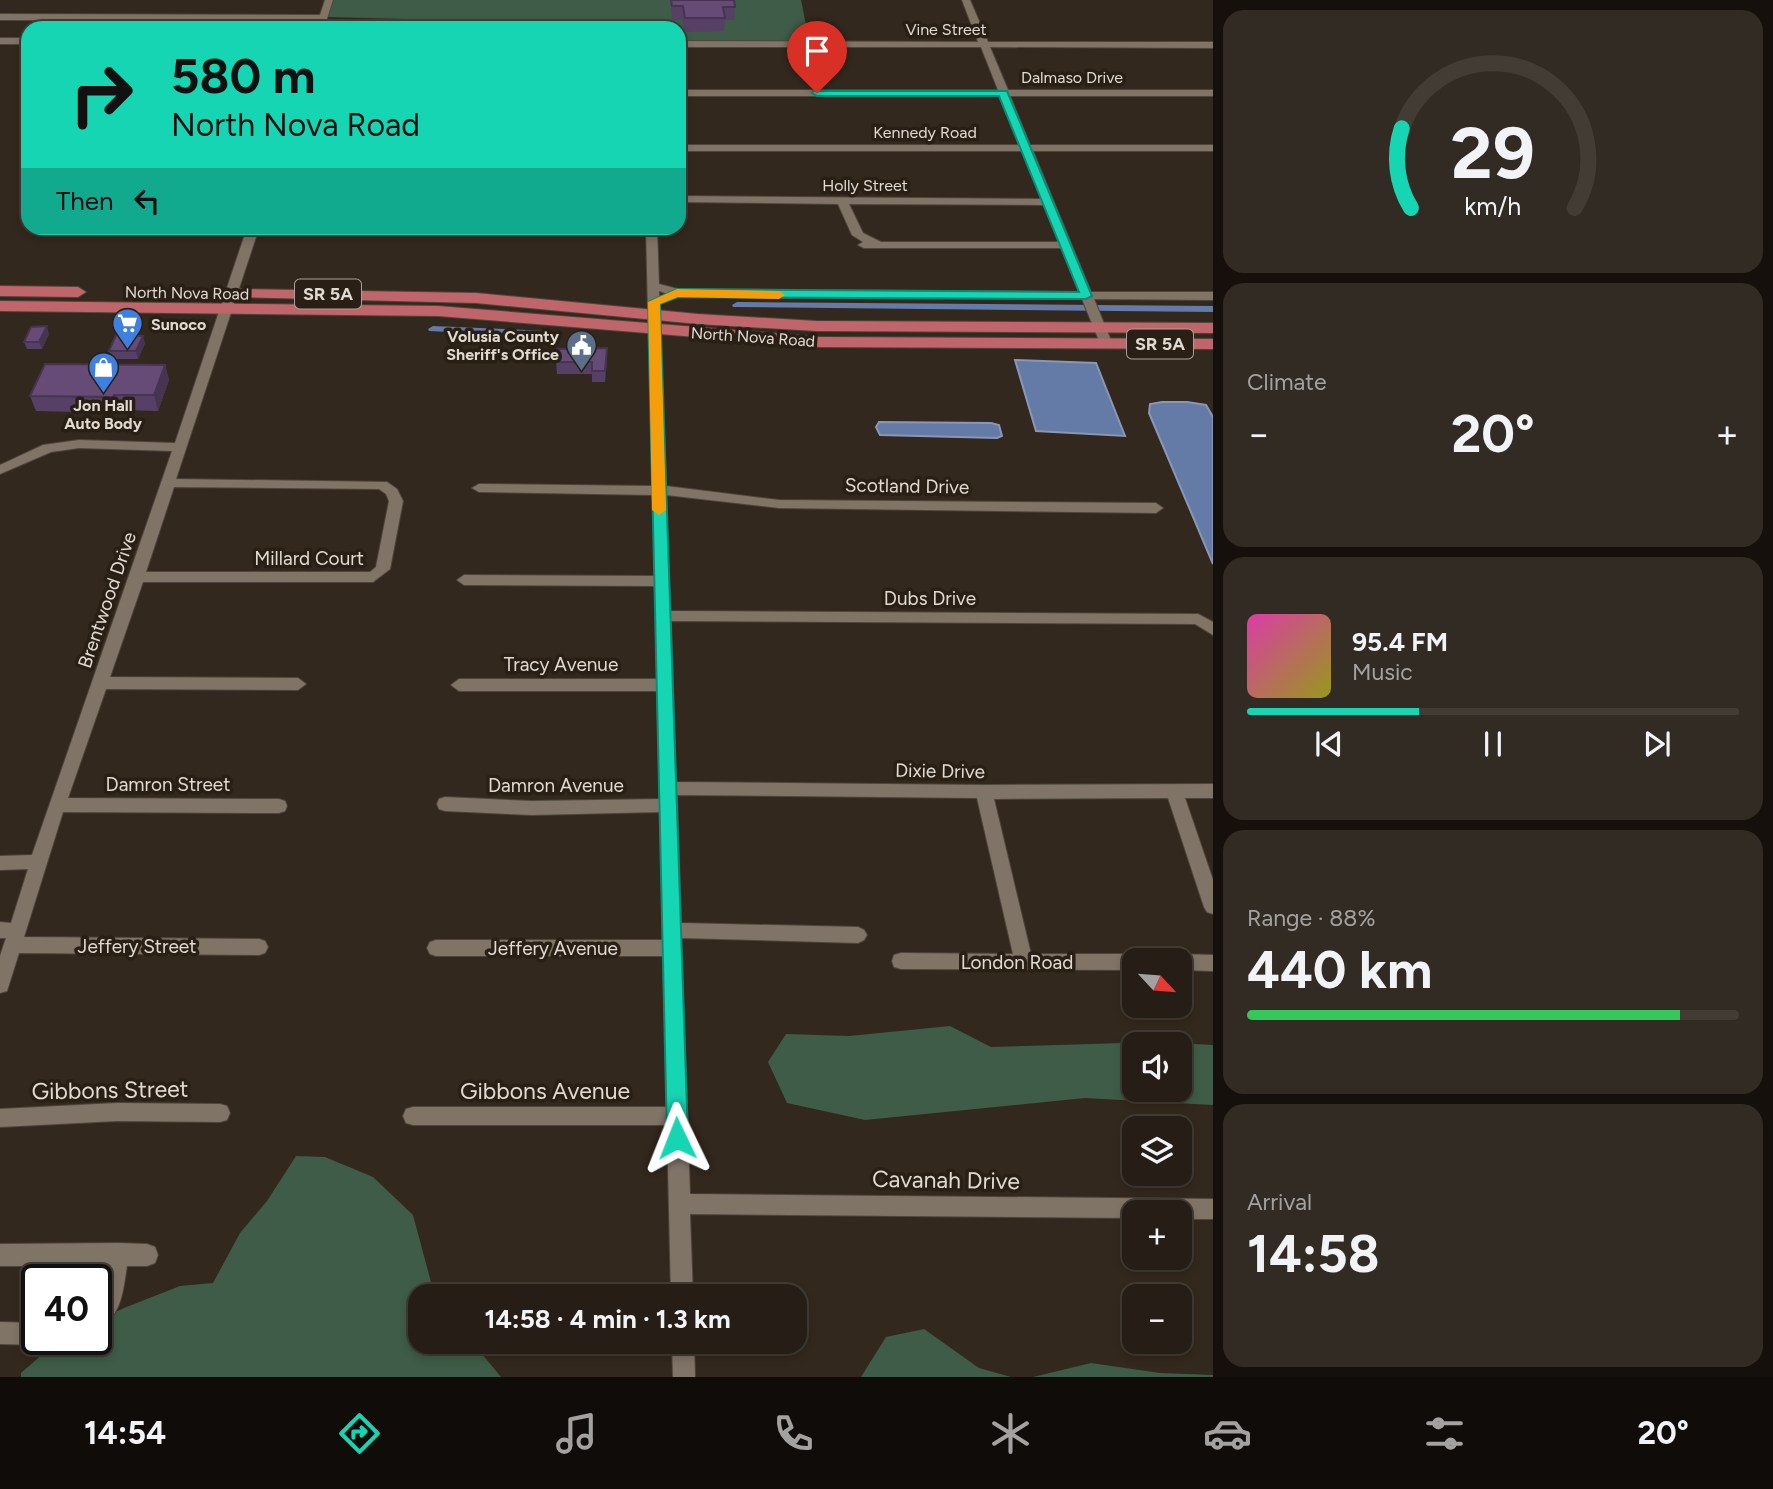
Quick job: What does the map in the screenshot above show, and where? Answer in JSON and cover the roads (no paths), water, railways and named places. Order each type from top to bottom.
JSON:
[{"type":"main road","name":"North Nova Road","points":[[0,291],[80,292],[483,314],[655,316],[820,342],[1213,328]]},
{"type":"main road","points":[[25,306],[64,299],[80,292]]},
{"type":"main road","name":"North Nova Road","points":[[0,306],[228,301]]},
{"type":"main road","name":"North Nova Road","points":[[1101,331],[1213,344]]},
{"type":"street","points":[[323,21],[329,0]]},
{"type":"street","points":[[966,0],[1101,331]]},
{"type":"street","points":[[0,17],[266,13],[324,18]]},
{"type":"street","points":[[0,41],[21,41]]},
{"type":"street","name":"Vine Street","points":[[686,44],[1213,45]]},
{"type":"street","name":"Dalmaso Drive","points":[[686,93],[1213,93]]},
{"type":"street","name":"Kennedy Road","points":[[686,148],[1213,148]]},
{"type":"street","name":"Holly Street","points":[[686,199],[1050,202]]},
{"type":"street","points":[[842,201],[858,234],[879,245]]},
{"type":"street","name":"Brentwood Drive","points":[[0,985],[11,935],[101,683],[251,235]]},
{"type":"street","points":[[651,235],[682,1284]]},
{"type":"street","points":[[864,245],[1066,245]]},
{"type":"street","points":[[653,286],[677,293],[1213,296]]},
{"type":"street","points":[[655,316],[677,293]]},
{"type":"street","points":[[0,470],[48,448],[79,444],[180,447]]},
{"type":"street","name":"Millard Court","points":[[137,577],[373,577],[383,569],[396,501],[393,492],[382,485],[169,484]]},
{"type":"street","name":"Scotland Drive","points":[[479,488],[658,489],[739,496],[779,504],[1156,508]]},
{"type":"street","points":[[464,580],[661,581]]},
{"type":"street","name":"Dubs Drive","points":[[662,616],[1198,619],[1213,630]]},
{"type":"street","points":[[101,683],[298,684]]},
{"type":"street","name":"Tracy Avenue","points":[[459,685],[663,685]]},
{"type":"street","name":"Dixie Drive","points":[[667,797],[1213,791]]},
{"type":"street","points":[[984,792],[1024,962]]},
{"type":"street","points":[[1175,793],[1213,906]]},
{"type":"street","name":"Damron Avenue","points":[[445,804],[532,808],[667,797]]},
{"type":"street","name":"Damron Street","points":[[57,805],[279,806]]},
{"type":"street","points":[[0,863],[39,862]]},
{"type":"street","name":"Jeffery Street","points":[[11,935],[259,947]]},
{"type":"street","name":"Jeffery Avenue","points":[[436,948],[858,935]]},
{"type":"street","name":"London Road","points":[[901,961],[1122,962]]},
{"type":"street","points":[[1192,962],[1213,962]]},
{"type":"street","name":"Gibbons Street","points":[[0,1118],[117,1112],[220,1113]]},
{"type":"street","name":"Gibbons Avenue","points":[[413,1116],[677,1115]]},
{"type":"street","name":"Cavanah Drive","points":[[679,1204],[1213,1209]]},
{"type":"street","points":[[112,1293],[118,1254]]},
{"type":"street","points":[[0,1255],[147,1255]]},
{"type":"street","points":[[0,1333],[21,1334]]},
{"type":"street","points":[[683,1354],[684,1377]]},
{"type":"water","points":[[1015,360],[1096,363],[1125,436],[1036,431]]},
{"type":"water","points":[[1162,402],[1206,405],[1213,417],[1213,564],[1149,413],[1150,404]]},
{"type":"water","points":[[879,422],[991,423],[999,425],[1002,436],[880,435],[876,427]]},
{"type":"waterway","points":[[737,305],[1213,309]]},
{"type":"waterway","points":[[433,329],[550,334]]},
{"type":"place","name":"Sunoco","points":[[128,351]]},
{"type":"place","name":"Volusia County Sheriff's Office","points":[[582,372]]},
{"type":"place","name":"Jon Hall Auto Body","points":[[103,395]]}]
